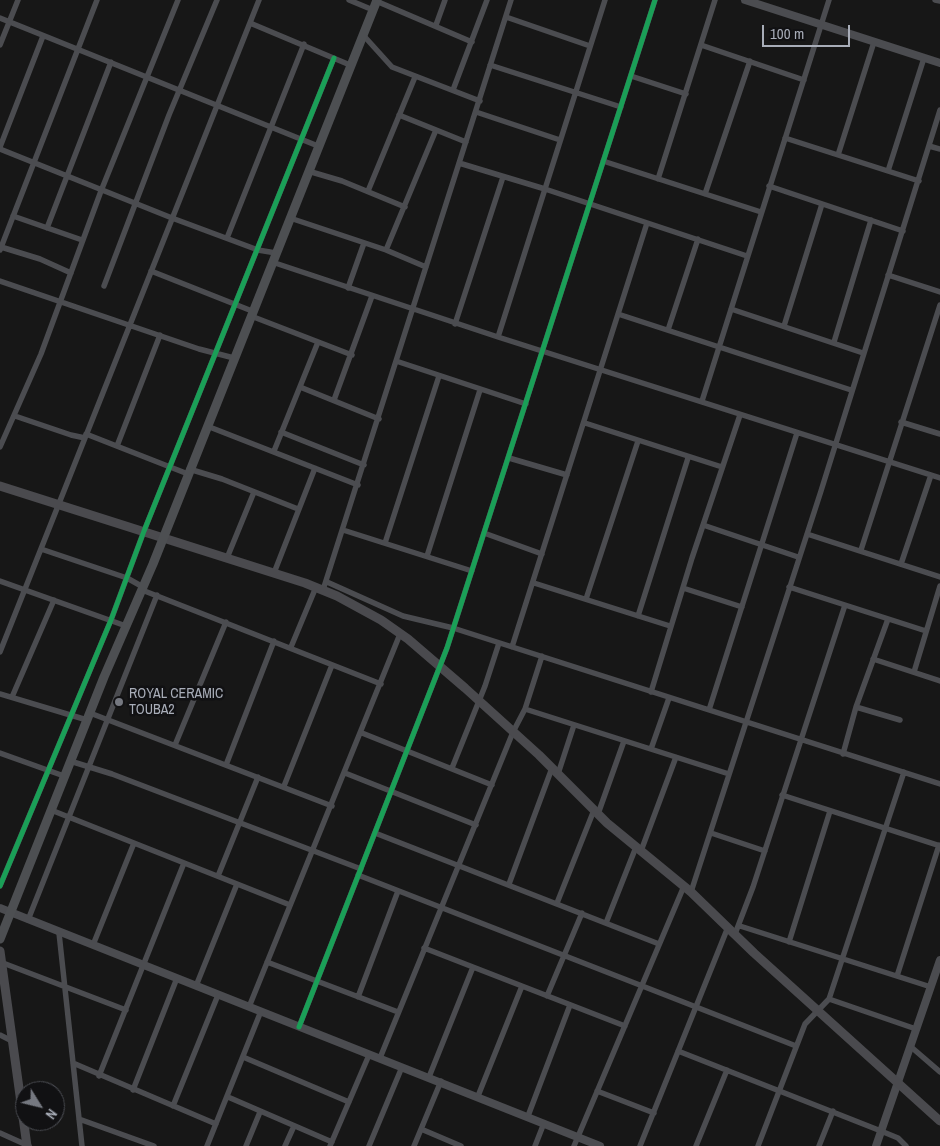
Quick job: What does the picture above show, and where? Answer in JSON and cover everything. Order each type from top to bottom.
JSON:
[{"type":"main road","points":[[0,939],[70,761],[163,537],[350,65],[364,36],[375,4]]},
{"type":"main road","points":[[0,486],[274,573],[322,586],[368,612],[400,634],[478,699],[596,812],[688,889],[728,926],[738,930],[817,1010],[940,1121]]},
{"type":"main road","points":[[0,950],[27,1146]]},
{"type":"street","points":[[0,45],[18,0]]},
{"type":"street","points":[[71,273],[40,259],[1,248],[97,0]]},
{"type":"street","points":[[0,447],[2,438],[15,416],[61,302],[82,240],[178,0]]},
{"type":"street","points":[[104,286],[180,89],[217,0]]},
{"type":"street","points":[[0,652],[259,0]]},
{"type":"street","points":[[349,0],[375,4],[436,25],[472,42]]},
{"type":"street","points":[[436,25],[446,0]]},
{"type":"street","points":[[453,90],[487,0]]},
{"type":"street","points":[[291,647],[322,586],[343,530],[511,0]]},
{"type":"street","points":[[498,338],[604,0]]},
{"type":"street","points":[[299,1027],[315,981],[408,751],[453,628],[655,0]]},
{"type":"street","points":[[658,179],[715,0]]},
{"type":"street","points":[[745,0],[940,63]]},
{"type":"street","points":[[702,402],[829,0]]},
{"type":"street","points":[[935,0],[940,2]]},
{"type":"street","points":[[506,17],[590,46]]},
{"type":"street","points":[[0,18],[218,104],[318,146]]},
{"type":"street","points":[[250,22],[350,65]]},
{"type":"street","points":[[43,36],[0,148],[135,204],[258,250],[276,253]]},
{"type":"street","points":[[364,36],[392,67],[480,101]]},
{"type":"street","points":[[838,154],[874,42]]},
{"type":"street","points":[[227,238],[304,44]]},
{"type":"street","points":[[701,46],[804,80]]},
{"type":"street","points":[[0,886],[111,620],[144,531],[217,354],[334,58]]},
{"type":"street","points":[[888,171],[924,58]]},
{"type":"street","points":[[47,228],[65,176],[111,62]]},
{"type":"street","points":[[705,194],[750,62]]},
{"type":"street","points":[[490,65],[621,107]]},
{"type":"street","points":[[631,76],[686,94]]},
{"type":"street","points":[[368,192],[415,77]]},
{"type":"street","points":[[574,1146],[659,944],[688,889],[711,833],[940,110]]},
{"type":"street","points":[[476,112],[560,140]]},
{"type":"street","points":[[399,115],[466,142]]},
{"type":"street","points":[[386,250],[436,130]]},
{"type":"street","points":[[785,138],[919,181]]},
{"type":"street","points":[[930,146],[940,149]]},
{"type":"street","points":[[603,161],[761,212]]},
{"type":"street","points":[[459,163],[589,203],[747,256]]},
{"type":"street","points":[[308,171],[405,207]]},
{"type":"street","points":[[455,324],[503,177]]},
{"type":"street","points":[[769,186],[903,231]]},
{"type":"street","points":[[784,326],[822,204]]},
{"type":"street","points":[[13,216],[82,240]]},
{"type":"street","points":[[290,218],[386,250],[426,267]]},
{"type":"street","points":[[834,342],[871,220]]},
{"type":"street","points":[[512,646],[534,583],[647,223]]},
{"type":"street","points":[[668,330],[698,239]]},
{"type":"street","points":[[348,288],[364,243]]},
{"type":"street","points":[[272,262],[498,338],[940,478]]},
{"type":"street","points":[[151,271],[236,304],[252,314],[352,355]]},
{"type":"street","points":[[888,275],[940,292]]},
{"type":"street","points":[[0,281],[217,354],[234,358]]},
{"type":"street","points":[[334,400],[372,296]]},
{"type":"street","points":[[860,550],[940,305]]},
{"type":"street","points":[[731,309],[863,352]]},
{"type":"street","points":[[618,314],[851,390]]},
{"type":"street","points":[[117,446],[160,335]]},
{"type":"street","points":[[274,451],[318,342]]},
{"type":"street","points":[[396,362],[526,404]]},
{"type":"street","points":[[385,543],[439,376]]},
{"type":"street","points":[[300,387],[379,418]]},
{"type":"street","points":[[427,556],[480,390]]},
{"type":"street","points":[[651,692],[670,626],[740,415]]},
{"type":"street","points":[[15,416],[72,436],[86,436],[117,446],[171,467],[254,492],[298,509]]},
{"type":"street","points":[[901,422],[940,434]]},
{"type":"street","points":[[585,423],[688,458],[722,467]]},
{"type":"street","points":[[207,426],[358,485]]},
{"type":"street","points":[[281,432],[364,466]]},
{"type":"street","points":[[709,710],[760,543],[797,433]]},
{"type":"street","points":[[586,599],[638,441]]},
{"type":"street","points":[[509,458],[567,475]]},
{"type":"street","points":[[638,616],[688,458]]},
{"type":"street","points":[[274,573],[314,468]]},
{"type":"street","points":[[901,564],[931,475]]},
{"type":"street","points":[[227,558],[254,492]]},
{"type":"street","points":[[703,525],[798,557]]},
{"type":"street","points":[[343,530],[472,571]]},
{"type":"street","points":[[484,533],[542,554]]},
{"type":"street","points":[[807,534],[940,577]]},
{"type":"street","points":[[41,549],[127,578],[157,595],[381,684]]},
{"type":"street","points":[[0,581],[126,626]]},
{"type":"street","points":[[534,583],[670,626]]},
{"type":"street","points":[[322,586],[402,616],[453,628],[512,646],[940,784]]},
{"type":"street","points":[[914,672],[940,586]]},
{"type":"street","points":[[789,587],[926,631]]},
{"type":"street","points":[[683,588],[742,606]]},
{"type":"street","points":[[28,920],[157,595]]},
{"type":"street","points":[[12,697],[54,600]]},
{"type":"street","points":[[844,605],[738,930],[789,942],[931,987]]},
{"type":"street","points":[[843,754],[856,707],[888,619]]},
{"type":"street","points":[[174,745],[226,622]]},
{"type":"street","points":[[249,1007],[362,732],[400,634]]},
{"type":"street","points":[[226,765],[274,641]]},
{"type":"street","points":[[452,768],[478,699],[485,686],[499,642]]},
{"type":"street","points":[[380,1058],[424,948],[461,865],[513,732],[525,710],[542,656]]},
{"type":"street","points":[[874,659],[940,681]]},
{"type":"street","points":[[284,786],[332,665]]},
{"type":"street","points":[[0,694],[70,715],[107,720],[284,786],[332,806]]},
{"type":"street","points":[[651,750],[669,698]]},
{"type":"street","points":[[856,707],[900,720]]},
{"type":"street","points":[[525,710],[729,774]]},
{"type":"street","points":[[509,884],[574,725]]},
{"type":"street","points":[[362,732],[492,785]]},
{"type":"street","points":[[557,903],[624,741]]},
{"type":"street","points":[[0,753],[64,776]]},
{"type":"street","points":[[606,922],[639,849],[676,757]]},
{"type":"street","points":[[70,761],[240,822],[313,851],[398,891],[796,1046]]},
{"type":"street","points":[[758,1146],[805,1024],[829,999],[904,772]]},
{"type":"street","points":[[345,773],[476,825]]},
{"type":"street","points":[[218,876],[258,777]]},
{"type":"street","points":[[782,795],[939,846],[897,976]]},
{"type":"street","points":[[51,810],[290,905]]},
{"type":"street","points":[[789,942],[830,811]]},
{"type":"street","points":[[375,833],[461,865],[659,944]]},
{"type":"street","points":[[711,833],[765,851]]},
{"type":"street","points":[[93,945],[134,843]]},
{"type":"street","points":[[99,1076],[184,863]]},
{"type":"street","points":[[196,986],[236,884]]},
{"type":"street","points":[[358,997],[398,891]]},
{"type":"street","points":[[0,908],[600,1146]]},
{"type":"street","points":[[547,996],[582,913]]},
{"type":"street","points":[[640,1146],[728,926]]},
{"type":"street","points":[[59,933],[82,1146]]},
{"type":"street","points":[[424,948],[625,1026]]},
{"type":"street","points":[[876,1146],[940,960]]},
{"type":"street","points":[[267,962],[398,1012]]},
{"type":"street","points":[[3,963],[126,1010]]},
{"type":"street","points":[[429,1077],[473,967]]},
{"type":"street","points":[[133,1090],[177,978]]},
{"type":"street","points":[[478,1096],[522,986]]},
{"type":"street","points":[[173,1106],[218,995]]},
{"type":"street","points":[[829,999],[916,1029]]},
{"type":"street","points":[[528,1116],[570,1005]]},
{"type":"street","points":[[206,1146],[228,1097],[261,1011]]},
{"type":"street","points":[[0,1035],[14,1042]]},
{"type":"street","points":[[910,1046],[940,1072]]},
{"type":"street","points":[[678,1051],[780,1089],[898,1138],[906,1146]]},
{"type":"street","points":[[228,1097],[331,1144],[369,1055]]},
{"type":"street","points":[[243,1057],[349,1102]]},
{"type":"street","points":[[73,1063],[99,1076],[216,1124]]},
{"type":"street","points":[[369,1146],[402,1067]]},
{"type":"street","points":[[696,1146],[727,1070]]},
{"type":"street","points":[[414,1146],[441,1082]]},
{"type":"street","points":[[598,1091],[654,1113]]},
{"type":"street","points":[[819,1146],[832,1111]]},
{"type":"street","points":[[246,1146],[260,1112]]},
{"type":"street","points":[[79,1118],[154,1146]]},
{"type":"street","points":[[535,1146],[544,1123]]},
{"type":"street","points":[[285,1146],[294,1126]]},
{"type":"street","points":[[421,1129],[461,1146]]},
{"type":"street","points":[[0,1133],[27,1146]]},
{"type":"cycle path","points":[[299,1027],[447,648],[655,0]]},
{"type":"cycle path","points":[[0,886],[111,620],[144,531],[334,58]]},
{"type":"place","name":"ROYAL CERAMIC TOUBA2","points":[[119,702]]}]
